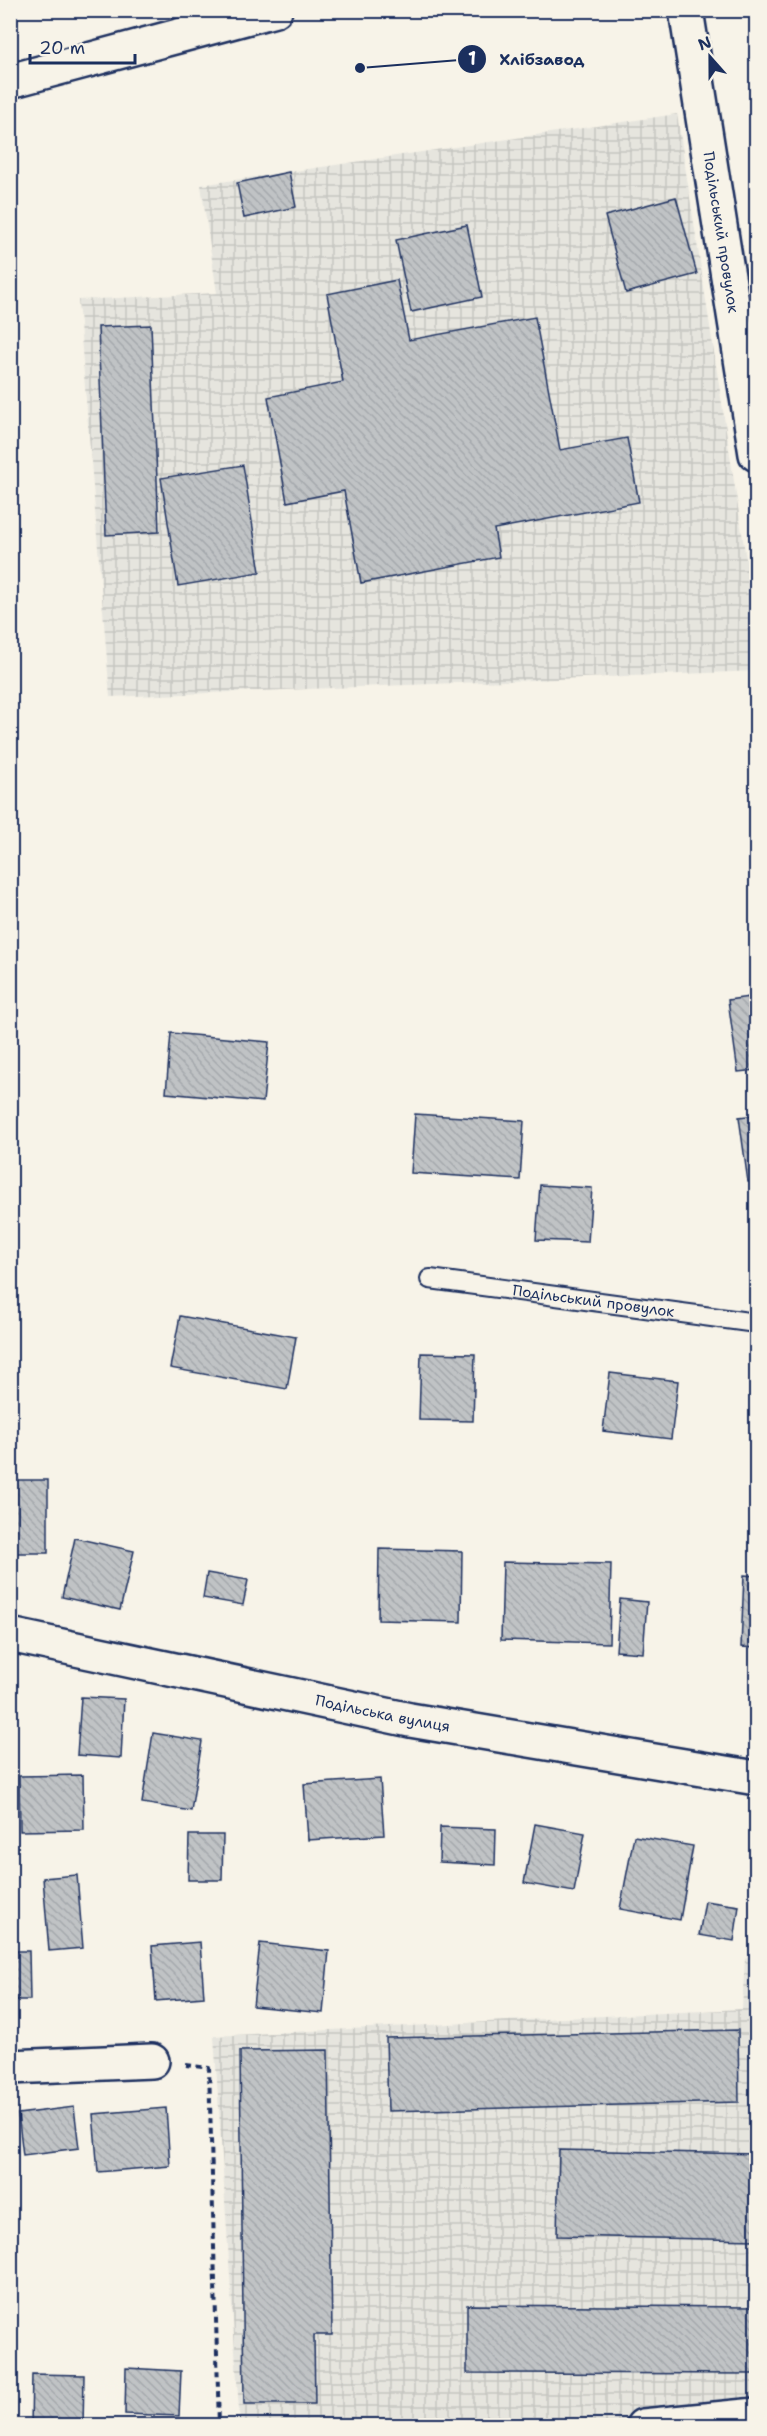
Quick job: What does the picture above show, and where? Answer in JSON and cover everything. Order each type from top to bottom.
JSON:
[{"type":"street","points":[[10,81],[275,10]]},
{"type":"street","name":"Подільський провулок","points":[[686,10],[756,454]]},
{"type":"street","name":"Подільська вулиця","points":[[10,1635],[410,1720],[756,1778]]},
{"type":"street","points":[[10,2067],[152,2061]]},
{"type":"street","points":[[643,2426],[756,2415]]},
{"type":"lane","name":"Подільський провулок","points":[[430,1279],[756,1323]]},
{"type":"path","points":[[152,2061],[209,2068],[219,2426]]},
{"type":"shaded area","points":[[677,114],[756,623],[756,671],[110,697],[78,300],[217,293],[201,185]]},
{"type":"shaded area","points":[[756,1952],[756,2421],[629,2426],[240,2425],[214,2036],[742,2009],[745,1959]]},
{"type":"building","points":[[289,172],[296,207],[244,218],[237,183]]},
{"type":"building","points":[[676,197],[697,274],[626,293],[605,216]]},
{"type":"building","points":[[467,225],[482,297],[411,312],[396,240]]},
{"type":"building","points":[[397,280],[409,340],[535,317],[560,450],[627,438],[639,502],[494,529],[499,557],[361,583],[344,491],[287,502],[268,397],[343,382],[327,294]]},
{"type":"building","points":[[151,325],[159,532],[106,535],[98,327]]},
{"type":"building","points":[[243,465],[260,572],[178,586],[161,478]]},
{"type":"building","points":[[756,996],[756,1070],[738,1072],[728,1000]]},
{"type":"building","points":[[171,1033],[269,1042],[263,1102],[166,1093]]},
{"type":"building","points":[[415,1114],[524,1121],[520,1180],[411,1173]]},
{"type":"building","points":[[756,1115],[756,1181],[748,1182],[739,1117]]},
{"type":"building","points":[[540,1185],[592,1188],[588,1242],[536,1240]]},
{"type":"building","points":[[180,1316],[296,1337],[287,1389],[170,1368]]},
{"type":"building","points":[[421,1353],[475,1354],[473,1421],[419,1420]]},
{"type":"building","points":[[610,1373],[678,1381],[671,1439],[603,1431]]},
{"type":"building","points":[[10,1480],[48,1480],[48,1553],[10,1553]]},
{"type":"building","points":[[75,1538],[134,1551],[120,1610],[62,1597]]},
{"type":"building","points":[[379,1549],[462,1551],[461,1622],[378,1620]]},
{"type":"building","points":[[503,1562],[611,1564],[609,1643],[501,1640]]},
{"type":"building","points":[[207,1573],[248,1580],[243,1605],[203,1598]]},
{"type":"building","points":[[744,1575],[756,1576],[756,1648],[741,1647]]},
{"type":"building","points":[[620,1599],[647,1602],[643,1653],[616,1651]]},
{"type":"building","points":[[81,1697],[124,1699],[121,1758],[77,1755]]},
{"type":"building","points":[[153,1733],[202,1741],[191,1811],[142,1803]]},
{"type":"building","points":[[83,1775],[84,1830],[20,1831],[19,1776]]},
{"type":"building","points":[[380,1779],[384,1835],[308,1840],[304,1784]]},
{"type":"building","points":[[535,1824],[585,1833],[574,1892],[524,1883]]},
{"type":"building","points":[[440,1827],[496,1829],[495,1865],[439,1862]]},
{"type":"building","points":[[189,1835],[223,1835],[222,1880],[188,1880]]},
{"type":"building","points":[[634,1836],[693,1846],[680,1920],[620,1909]]},
{"type":"building","points":[[77,1875],[83,1948],[49,1951],[43,1878]]},
{"type":"building","points":[[705,1901],[739,1906],[734,1941],[699,1935]]},
{"type":"building","points":[[200,1942],[204,1997],[156,2001],[152,1946]]},
{"type":"building","points":[[260,1943],[329,1951],[323,2013],[253,2006]]},
{"type":"building","points":[[10,1951],[29,1951],[30,2000],[10,2000]]},
{"type":"building","points":[[738,2030],[739,2102],[388,2111],[386,2038]]},
{"type":"building","points":[[328,2050],[332,2335],[314,2335],[315,2404],[244,2404],[240,2051]]},
{"type":"building","points":[[74,2107],[79,2148],[23,2155],[18,2114]]},
{"type":"building","points":[[166,2108],[170,2166],[98,2172],[93,2114]]},
{"type":"building","points":[[559,2150],[756,2154],[756,2240],[557,2236]]},
{"type":"building","points":[[467,2305],[756,2307],[756,2374],[467,2373]]},
{"type":"building","points":[[126,2368],[181,2371],[179,2416],[125,2414]]},
{"type":"building","points":[[32,2374],[84,2375],[83,2426],[31,2426]]},
{"type":"place","name":"Хлібзавод","points":[[360,68]]}]
